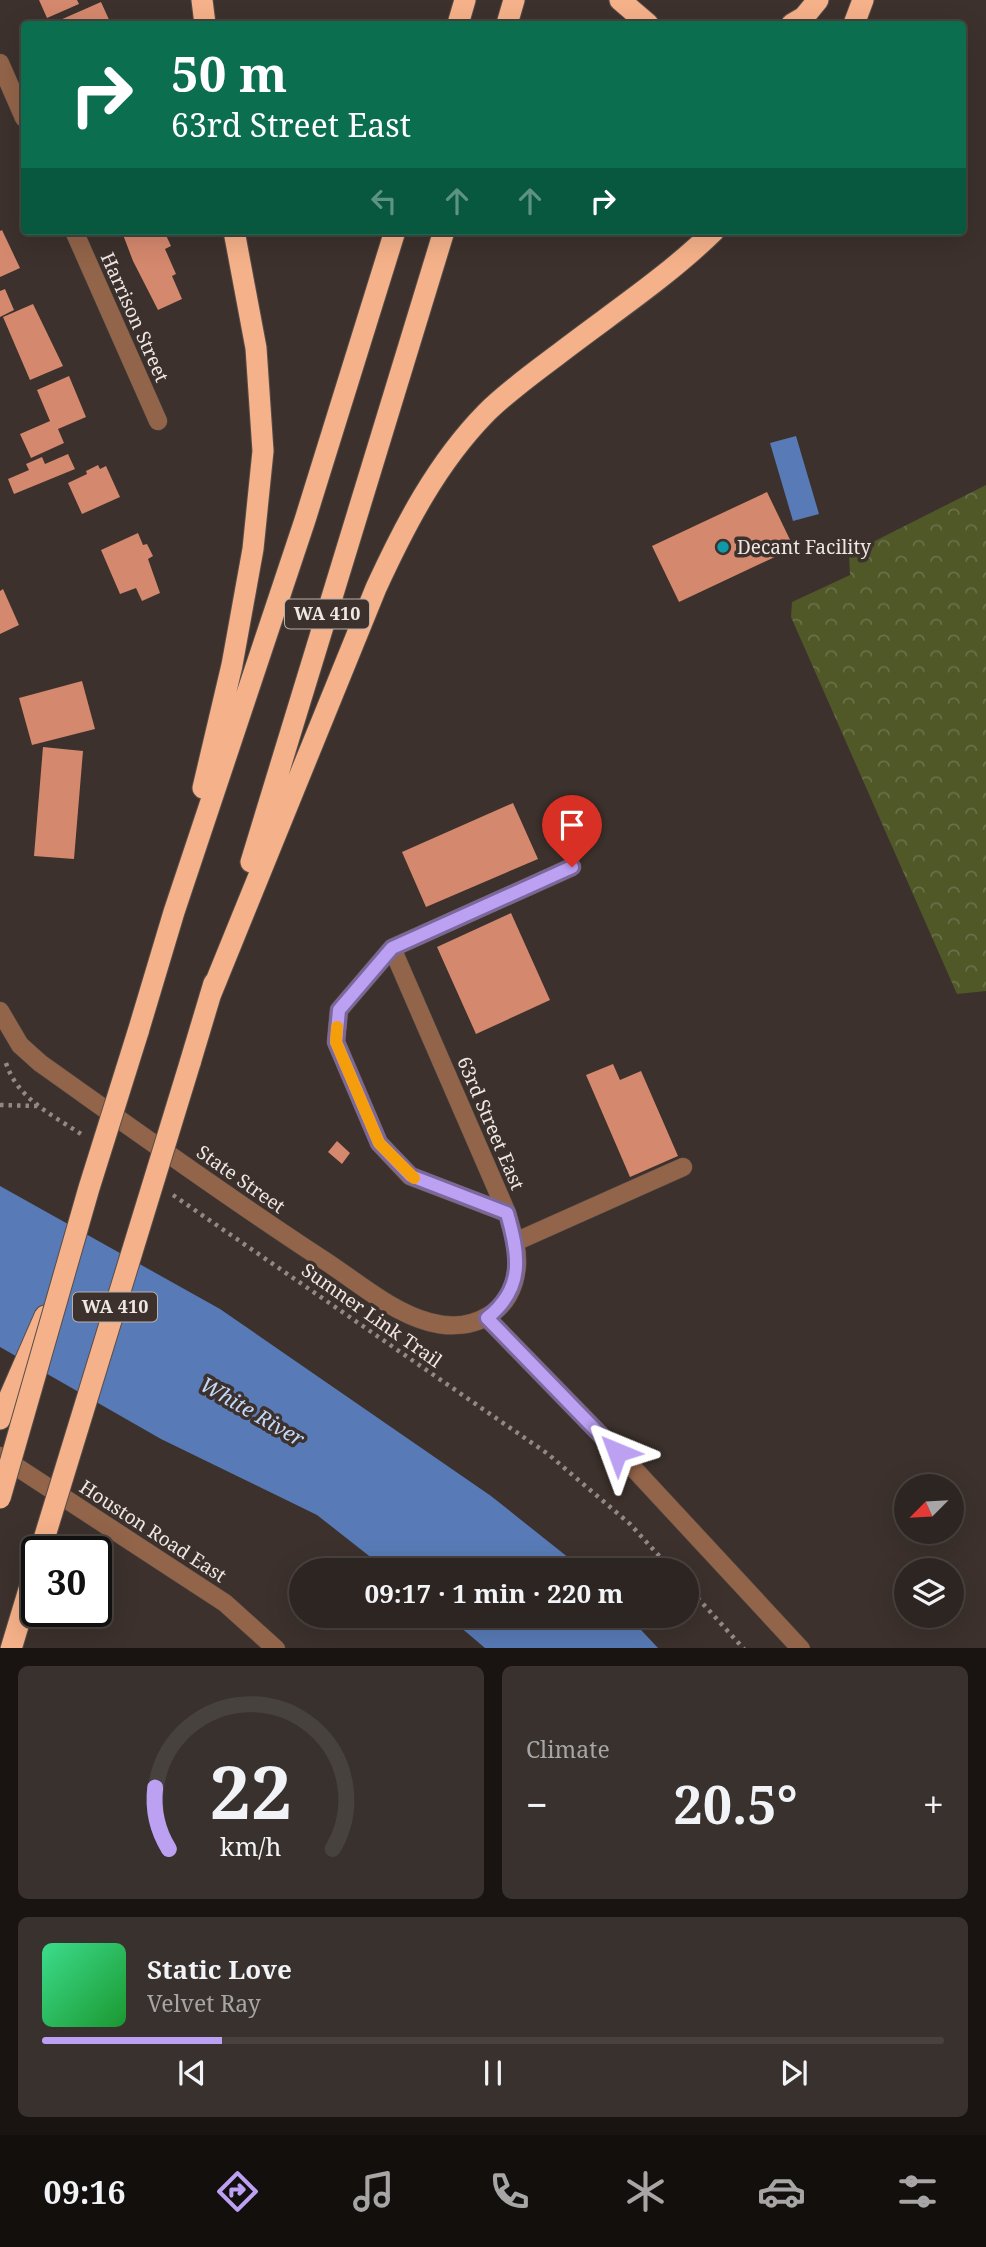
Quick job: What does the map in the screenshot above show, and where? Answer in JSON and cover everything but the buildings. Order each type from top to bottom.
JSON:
[{"type":"highway","points":[[202,0],[205,21]]},
{"type":"highway","points":[[459,21],[466,0]]},
{"type":"highway","points":[[508,21],[514,0]]},
{"type":"highway","points":[[620,0],[644,21]]},
{"type":"highway","points":[[797,21],[818,0]]},
{"type":"highway","points":[[855,21],[863,0]]},
{"type":"highway","points":[[174,912],[232,665],[253,549],[263,451],[256,348],[235,235]]},
{"type":"highway","name":"WA 410","points":[[63,1276],[174,912],[305,520],[394,235]]},
{"type":"highway","name":"WA 410","points":[[45,1536],[443,235]]},
{"type":"highway","points":[[210,996],[376,588],[406,523],[451,452],[487,412],[531,374],[689,256],[710,235]]},
{"type":"highway","points":[[0,1419],[63,1276]]},
{"type":"highway","points":[[0,1498],[63,1276]]},
{"type":"highway","points":[[11,1648],[21,1614]]},
{"type":"street","points":[[0,63],[21,111]]},
{"type":"street","name":"Harrison Street","points":[[76,235],[158,421]]},
{"type":"street","points":[[507,1213],[411,1176],[379,1143],[336,1042],[339,1010],[392,948],[572,867]]},
{"type":"street","name":"63rd Street East","points":[[392,948],[507,1213],[515,1242],[517,1265],[511,1289],[498,1310],[487,1318]]},
{"type":"street","name":"State Street","points":[[3,1018],[20,1045],[40,1063],[258,1217],[401,1311],[429,1322],[447,1325],[468,1324],[487,1318]]},
{"type":"street","points":[[515,1242],[682,1167]]},
{"type":"street","points":[[487,1318],[636,1471],[801,1648]]},
{"type":"street","name":"Houston Road East","points":[[0,1456],[225,1603],[276,1648]]},
{"type":"path","points":[[3,1018],[4,1059],[10,1075],[21,1091],[38,1106],[83,1135]]},
{"type":"path","points":[[0,1105],[38,1106]]},
{"type":"path","name":"Sumner Link Trail","points":[[172,1194],[548,1454],[630,1524],[661,1558]]},
{"type":"path","points":[[699,1599],[744,1648]]},
{"type":"green space","points":[[986,485],[986,991],[957,994],[791,617],[792,602],[850,575],[849,554]]},
{"type":"water","points":[[796,436],[819,514],[793,521],[770,443]]},
{"type":"water","name":"White River","points":[[0,1186],[220,1309],[491,1496],[569,1558],[372,1558],[317,1515],[161,1439],[0,1347]]},
{"type":"water","points":[[461,1628],[639,1628],[658,1648],[485,1648]]},
{"type":"slow traffic","points":[[337,1027],[336,1042],[379,1143],[414,1178]]},
{"type":"place","name":"Decant Facility","points":[[723,547]]},
{"type":"route","points":[[572,867],[392,948],[339,1010],[336,1042],[379,1143],[411,1176],[507,1213],[516,1246],[515,1277],[498,1310],[487,1318],[617,1452]]}]
